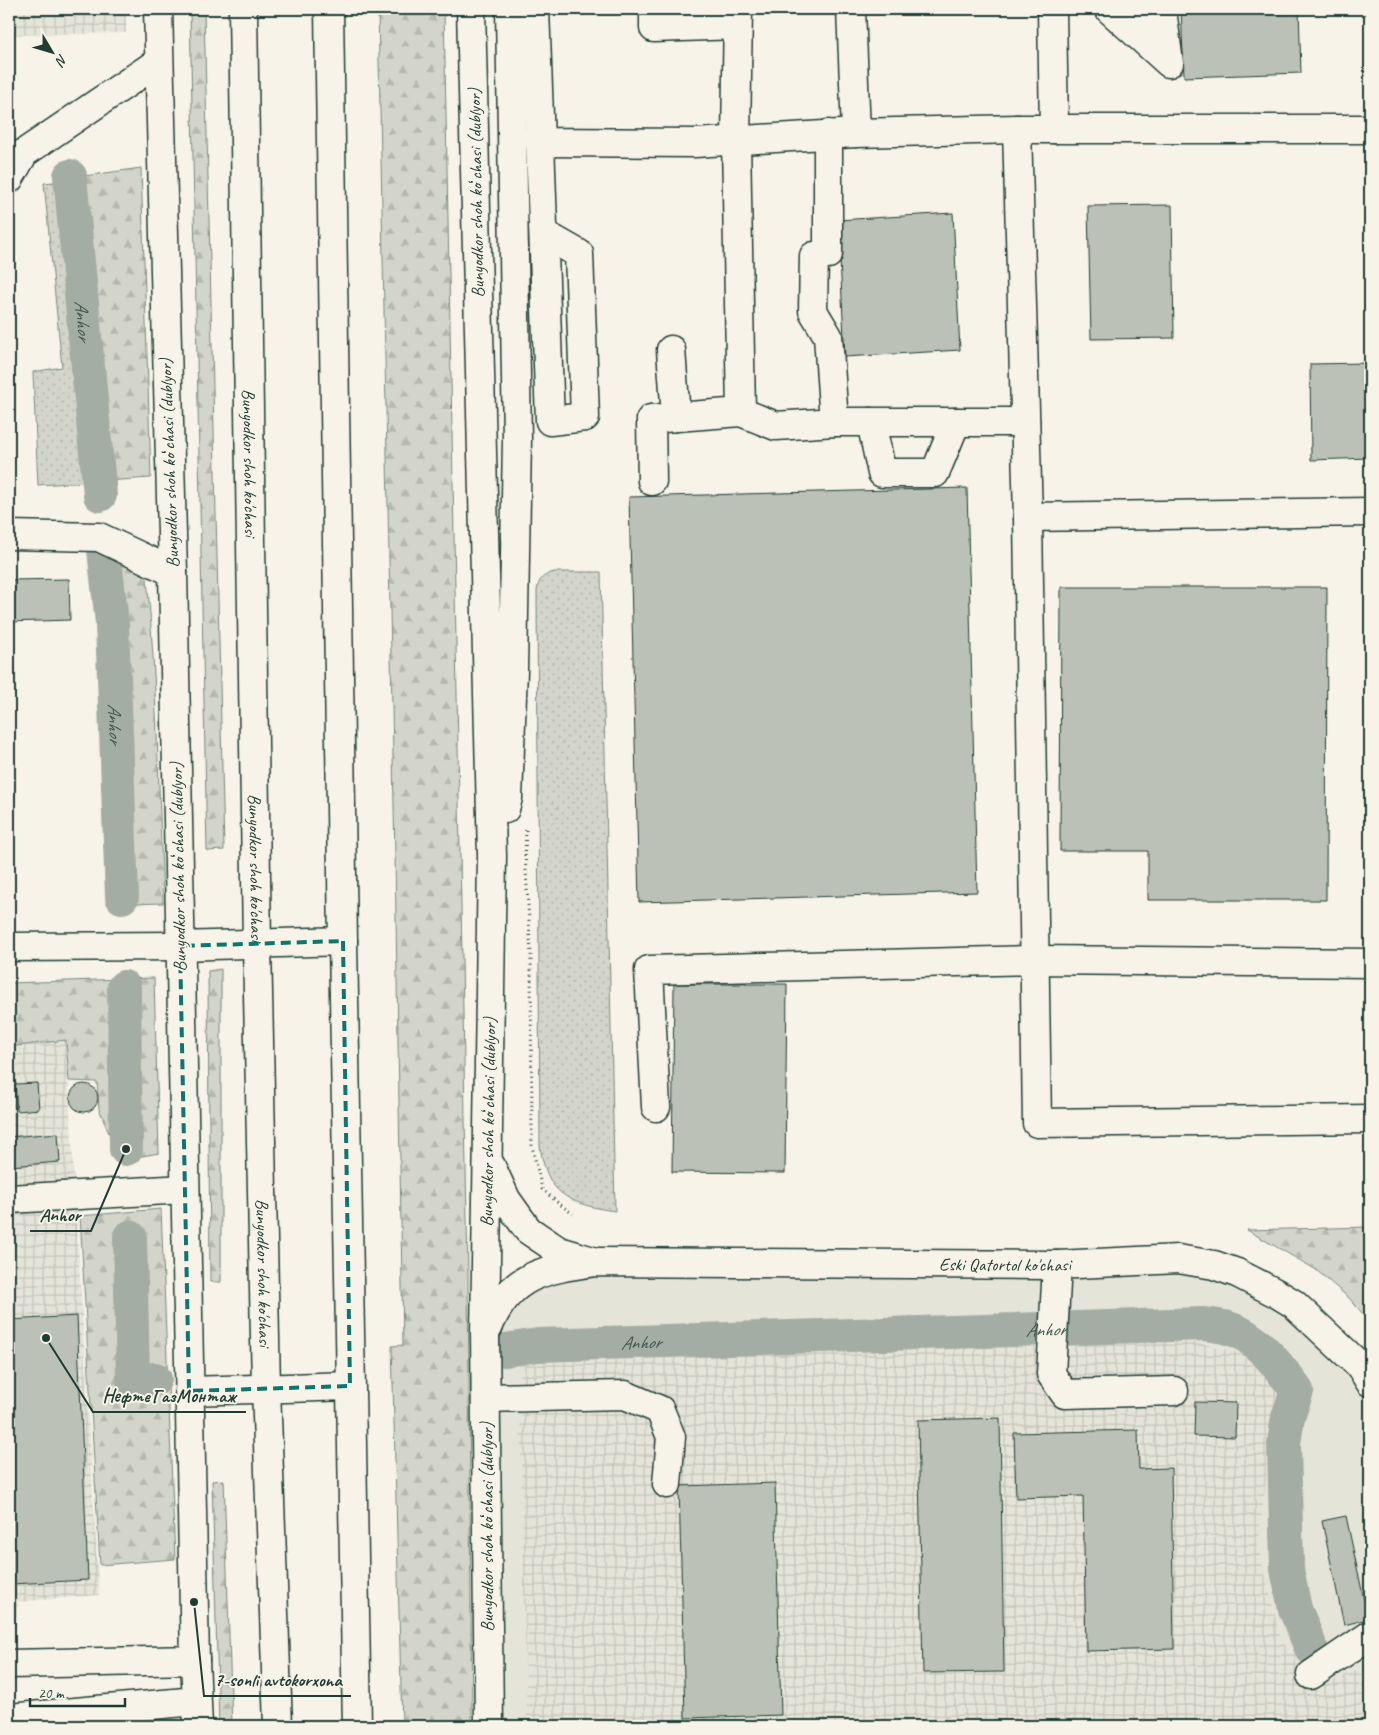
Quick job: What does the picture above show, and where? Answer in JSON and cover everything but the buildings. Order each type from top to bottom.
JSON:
[{"type":"street","name":"Bunyodkor shoh koʻchasi (dublyor)","points":[[158,9],[197,1714]]},
{"type":"street","name":"Bunyodkor shoh ko'chasi","points":[[243,9],[257,944],[266,1388],[278,1726]]},
{"type":"street","points":[[329,9],[342,941],[358,1726]]},
{"type":"street","name":"Bunyodkor shoh koʻchasi (dublyor)","points":[[471,9],[492,856],[485,1334],[489,1726]]},
{"type":"street","points":[[492,856],[508,798],[513,671],[517,439],[510,9]]},
{"type":"street","points":[[535,9],[550,421],[585,418],[579,254],[544,234]]},
{"type":"street","points":[[654,9],[654,28],[737,17],[736,140],[741,412]]},
{"type":"street","points":[[851,9],[856,133]]},
{"type":"street","points":[[1052,9],[1054,129]]},
{"type":"street","points":[[9,179],[24,153],[158,62]]},
{"type":"street","points":[[540,142],[695,143],[828,134],[1017,129],[1370,129]]},
{"type":"street","points":[[1017,129],[1028,517],[1037,1123],[1370,1119]]},
{"type":"street","points":[[828,134],[828,254],[814,256],[814,310],[828,336],[834,422]]},
{"type":"street","points":[[671,350],[676,417]]},
{"type":"street","points":[[652,481],[651,419],[741,412],[776,426],[834,422],[1025,422]]},
{"type":"street","points":[[870,422],[882,474],[934,473],[956,422]]},
{"type":"street","points":[[1028,517],[1368,513]]},
{"type":"street","points":[[9,535],[99,537],[172,572]]},
{"type":"street","points":[[9,947],[180,946],[342,941]]},
{"type":"street","points":[[656,1107],[649,970],[1034,960],[1370,963]]},
{"type":"street","name":"Eski Qatortol ko'chasi","points":[[487,1157],[506,1199],[528,1230],[559,1251],[597,1262]]},
{"type":"street","points":[[9,1199],[185,1189]]},
{"type":"street","name":"Eski Qatortol ko'chasi","points":[[485,1334],[494,1311],[508,1292],[524,1280],[552,1270],[597,1262],[1057,1265],[1178,1259],[1237,1273],[1276,1293],[1294,1304],[1367,1374]]},
{"type":"street","points":[[1057,1265],[1051,1374],[1065,1394],[1174,1391]]},
{"type":"street","points":[[190,1392],[350,1386]]},
{"type":"street","points":[[486,1398],[625,1395],[660,1410],[671,1437],[667,1484]]},
{"type":"street","points":[[1312,1675],[1370,1635]]},
{"type":"street","points":[[9,1664],[195,1660]]},
{"type":"street","points":[[9,1718],[197,1714]]},
{"type":"path","points":[[526,824],[532,955],[532,1146],[542,1189],[573,1214]]},
{"type":"highlighted area","points":[[343,941],[350,1386],[189,1391],[180,946]]},
{"type":"shaded area","points":[[9,9],[126,9],[126,33],[9,35]]},
{"type":"shaded area","points":[[66,1040],[99,1595],[18,1602],[13,1649],[9,1649],[9,1047]]},
{"type":"shaded area","points":[[570,1266],[1237,1273],[1370,1382],[1370,1726],[489,1726],[494,1311]]},
{"type":"shaded area","points":[[1187,1340],[1240,1353],[1277,1388],[1258,1546],[1282,1643],[1333,1681],[1370,1663],[1370,1726],[527,1726],[519,1363]]},
{"type":"green space","points":[[190,9],[204,9],[224,850],[207,851]]},
{"type":"green space","points":[[378,9],[444,9],[468,1274],[472,1726],[402,1726],[392,1346],[403,1345]]},
{"type":"green space","points":[[141,168],[151,478],[106,481],[77,177]]},
{"type":"green space","points":[[62,181],[89,482],[38,485],[33,372],[62,367],[44,183]]},
{"type":"green space","points":[[112,559],[128,561],[147,578],[159,781],[163,903],[130,904],[123,627]]},
{"type":"green space","points":[[554,572],[601,572],[615,1211],[580,1203],[558,1190],[547,1174],[540,1146],[537,591],[542,578]]},
{"type":"green space","points":[[221,969],[221,1282],[210,1282],[208,971]]},
{"type":"green space","points":[[154,978],[159,1153],[120,1160],[99,1109],[97,1082],[69,1081],[66,1040],[9,1047],[9,983]]},
{"type":"green space","points":[[161,1209],[175,1559],[100,1565],[80,1216]]},
{"type":"green space","points":[[1370,1227],[1370,1322],[1349,1298],[1315,1269],[1247,1230]]},
{"type":"green space","points":[[224,1480],[232,1726],[219,1726],[212,1481]]},
{"type":"waterway","name":"Anhor","points":[[70,176],[100,495]]},
{"type":"waterway","name":"Anhor","points":[[104,550],[112,623],[122,897]]},
{"type":"waterway","name":"Anhor","points":[[124,987],[126,1149]]},
{"type":"waterway","name":"Anhor","points":[[130,1237],[133,1381],[155,1379]]},
{"type":"waterway","name":"Anhor","points":[[505,1350],[538,1345],[1203,1324],[1232,1329],[1249,1338],[1265,1352],[1297,1391],[1288,1417],[1284,1443],[1287,1569],[1295,1609],[1311,1648]]},
{"type":"place","name":"Anhor","points":[[126,1149]]},
{"type":"place","name":"НефтеГазМонтаж","points":[[46,1338]]},
{"type":"place","name":"7-sonli avtokorxona","points":[[194,1602]]}]
